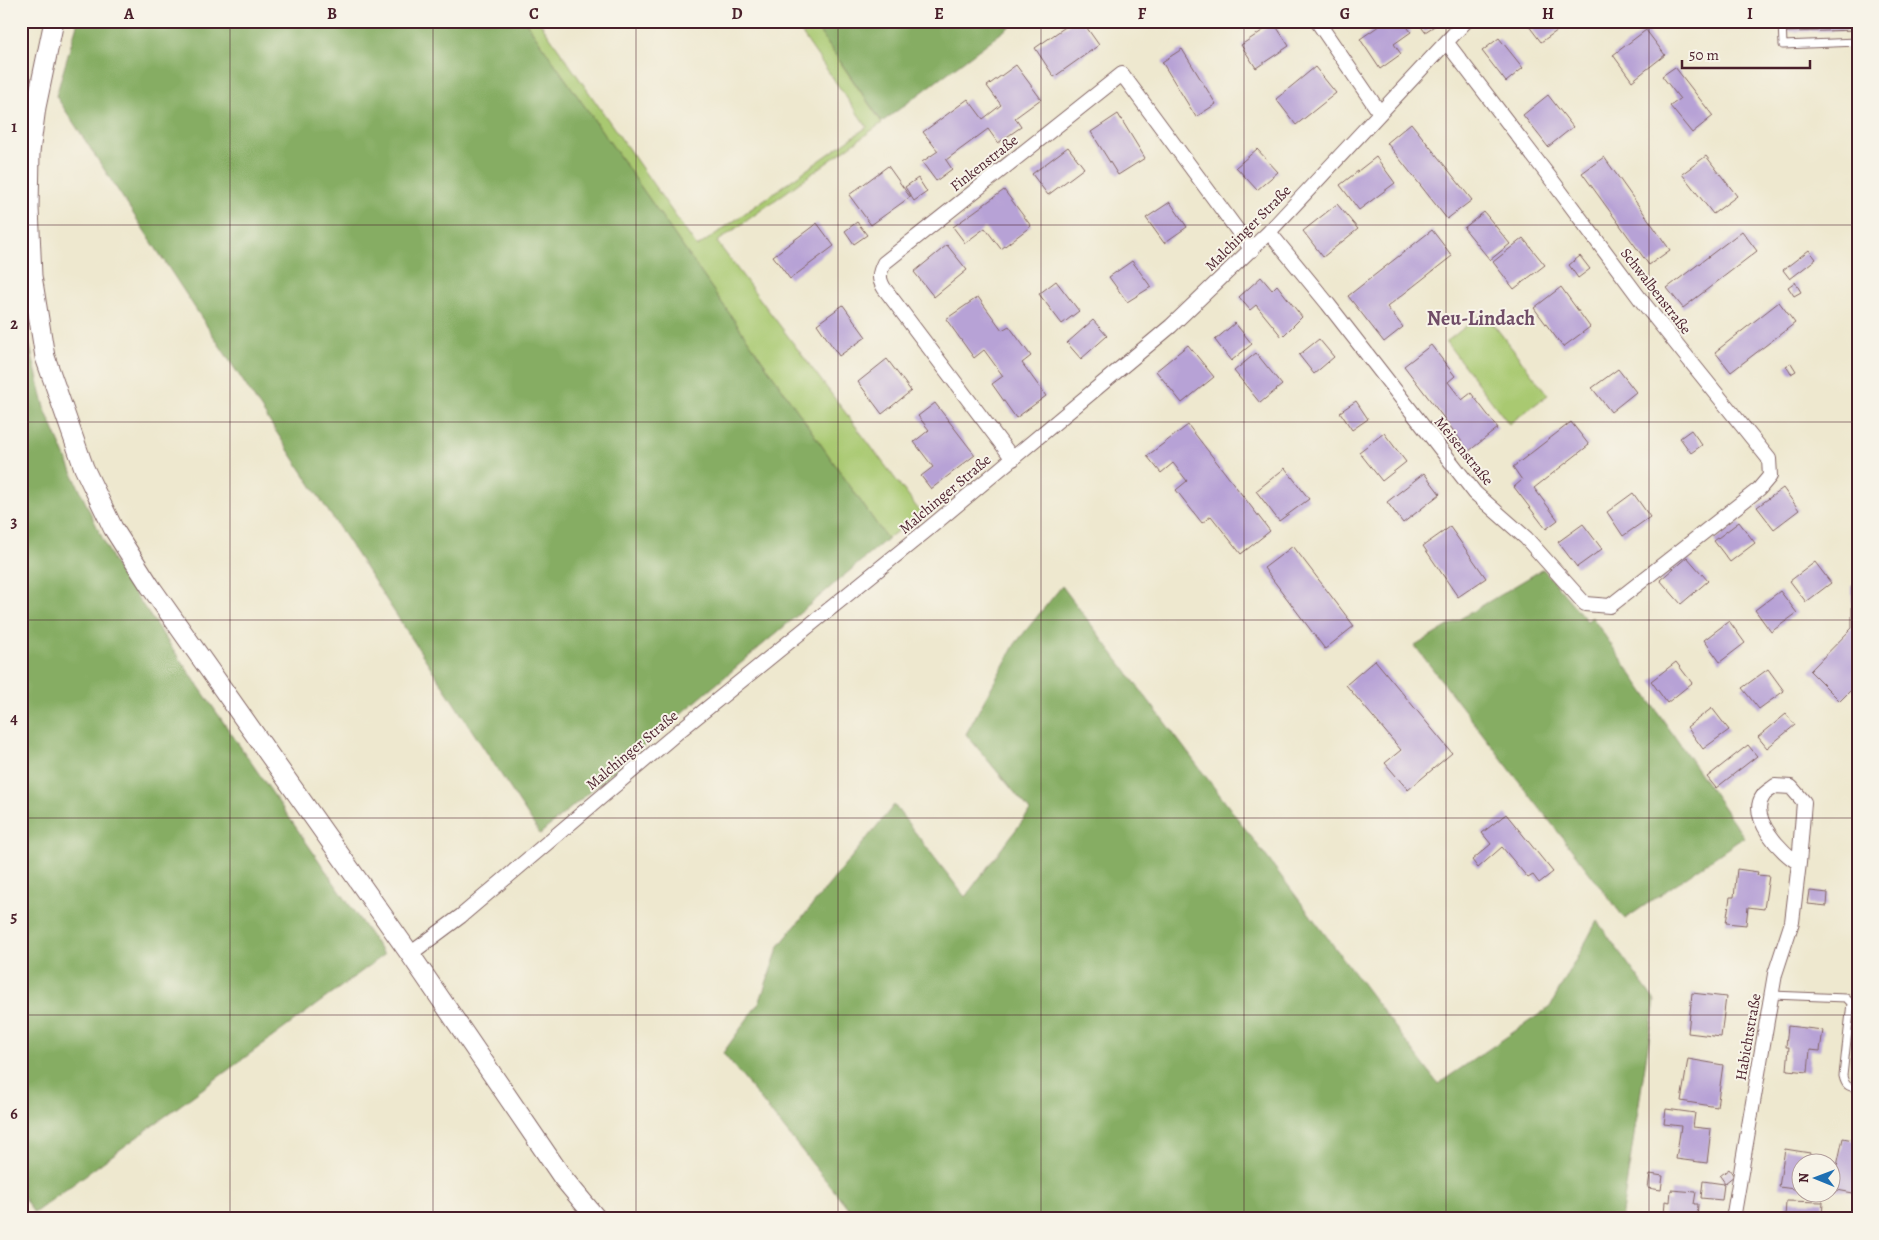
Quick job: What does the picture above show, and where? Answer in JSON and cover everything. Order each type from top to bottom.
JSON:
[{"type":"main road","points":[[54,21],[36,107],[30,152],[28,208],[32,266],[45,357],[81,459],[113,528],[150,586],[410,954],[563,1178],[597,1219]]},
{"type":"street","points":[[1317,21],[1380,113]]},
{"type":"street","name":"Malchinger Straße","points":[[410,954],[461,916],[678,732],[1013,459],[1171,326],[1252,250],[1466,21]]},
{"type":"street","name":"Schwalbenstraße","points":[[1446,44],[1554,183],[1641,300],[1768,459],[1770,476],[1759,489],[1689,543]]},
{"type":"street","name":"Finkenstraße","points":[[1013,459],[884,288],[879,280],[879,273],[884,262],[1122,74],[1252,250]]},
{"type":"street","name":"Meisenstraße","points":[[1269,232],[1328,304],[1475,493],[1526,538],[1585,604],[1610,606],[1689,543]]},
{"type":"street","name":"Habichtstraße","points":[[1733,1219],[1775,974],[1792,922],[1799,863],[1804,802],[1791,787],[1775,786],[1762,796],[1759,809],[1762,824],[1780,849],[1799,863]]},
{"type":"lane","points":[[1782,21],[1783,45],[1858,42]]},
{"type":"lane","points":[[1772,995],[1846,998],[1851,1003],[1843,1076],[1844,1082],[1848,1086],[1858,1088]]},
{"type":"green space","points":[[78,21],[525,21],[887,539],[540,834],[56,96]]},
{"type":"green space","points":[[525,21],[539,21],[697,247],[867,127],[793,21],[812,21],[882,123],[717,242],[921,513],[887,539]]},
{"type":"green space","points":[[812,21],[1017,21],[882,122]]},
{"type":"green space","points":[[21,307],[46,412],[115,565],[384,955],[34,1213],[21,1194]]},
{"type":"green space","points":[[1484,312],[1548,395],[1509,424],[1446,342]]},
{"type":"green space","points":[[1543,569],[1587,621],[1592,617],[1744,837],[1625,919],[1415,646]]},
{"type":"green space","points":[[1062,586],[1438,1084],[1550,1007],[1597,921],[1655,1001],[1621,1219],[857,1219],[723,1053],[760,1001],[779,946],[894,805],[965,897],[1030,811],[966,734],[1015,644]]},
{"type":"building","points":[[1074,21],[1082,21],[1099,45],[1054,77],[1035,48]]},
{"type":"building","points":[[1386,21],[1403,21],[1411,32],[1394,44],[1401,54],[1380,69],[1360,39]]},
{"type":"building","points":[[1417,21],[1438,21],[1439,23],[1425,32]]},
{"type":"building","points":[[1525,21],[1560,21],[1564,26],[1541,42]]},
{"type":"building","points":[[1787,21],[1858,21],[1858,30],[1787,32]]},
{"type":"building","points":[[1274,23],[1289,46],[1256,68],[1241,45]]},
{"type":"building","points":[[1646,30],[1665,55],[1632,81],[1613,55]]},
{"type":"building","points":[[1499,38],[1523,68],[1506,82],[1482,51]]},
{"type":"building","points":[[1182,49],[1216,104],[1196,117],[1162,62]]},
{"type":"building","points":[[1016,65],[1041,99],[1015,118],[1021,127],[998,143],[988,129],[946,160],[952,169],[936,181],[922,162],[938,151],[923,132],[968,99],[983,119],[1001,105],[987,86]]},
{"type":"building","points":[[1315,67],[1336,93],[1296,125],[1276,99]]},
{"type":"building","points":[[1675,67],[1713,116],[1692,133],[1670,106],[1680,99],[1662,76]]},
{"type":"building","points":[[1548,95],[1573,127],[1548,147],[1523,115]]},
{"type":"building","points":[[1118,114],[1145,158],[1118,175],[1091,132]]},
{"type":"building","points":[[1411,123],[1472,200],[1447,219],[1387,143]]},
{"type":"building","points":[[1068,147],[1084,168],[1048,195],[1032,174]]},
{"type":"building","points":[[1257,149],[1278,172],[1257,190],[1236,167]]},
{"type":"building","points":[[1706,156],[1737,196],[1713,214],[1682,174]]},
{"type":"building","points":[[1376,157],[1395,183],[1359,210],[1340,185]]},
{"type":"building","points":[[1604,157],[1670,250],[1649,265],[1582,173]]},
{"type":"building","points":[[888,166],[910,197],[871,225],[849,195]]},
{"type":"building","points":[[918,178],[927,192],[914,201],[905,187]]},
{"type":"building","points":[[1004,190],[1031,226],[1001,249],[985,228],[965,243],[953,227]]},
{"type":"building","points":[[1170,202],[1187,227],[1164,243],[1146,218]]},
{"type":"building","points":[[1337,204],[1358,229],[1323,257],[1303,231]]},
{"type":"building","points":[[1484,212],[1510,244],[1490,260],[1464,228]]},
{"type":"building","points":[[857,222],[867,235],[854,244],[845,231]]},
{"type":"building","points":[[817,223],[834,246],[790,279],[773,256]]},
{"type":"building","points":[[1432,230],[1452,256],[1387,307],[1403,327],[1384,342],[1348,296]]},
{"type":"building","points":[[1742,231],[1757,251],[1683,308],[1667,288]]},
{"type":"building","points":[[1523,238],[1545,265],[1514,289],[1493,262]]},
{"type":"building","points":[[947,245],[967,270],[934,297],[914,272]]},
{"type":"building","points":[[1809,250],[1816,259],[1790,279],[1783,270]]},
{"type":"building","points":[[1580,256],[1590,269],[1578,278],[1569,265]]},
{"type":"building","points":[[1132,261],[1151,287],[1127,302],[1109,277]]},
{"type":"building","points":[[1261,277],[1272,290],[1277,285],[1302,317],[1282,337],[1256,305],[1250,310],[1239,297]]},
{"type":"building","points":[[1056,281],[1079,311],[1062,324],[1039,294]]},
{"type":"building","points":[[1795,282],[1801,292],[1794,296],[1788,287]]},
{"type":"building","points":[[1561,287],[1590,327],[1563,347],[1534,308]]},
{"type":"building","points":[[978,297],[1002,330],[1009,326],[1031,356],[1022,363],[1046,396],[1016,418],[992,384],[1003,376],[984,350],[974,358],[946,319]]},
{"type":"building","points":[[1779,302],[1795,323],[1731,372],[1715,352]]},
{"type":"building","points":[[843,305],[866,337],[839,356],[817,324]]},
{"type":"building","points":[[1093,320],[1107,336],[1081,359],[1067,343]]},
{"type":"building","points":[[1235,323],[1252,344],[1231,361],[1215,340]]},
{"type":"building","points":[[1319,339],[1334,357],[1314,374],[1299,355]]},
{"type":"building","points":[[1188,345],[1214,377],[1182,403],[1156,371]]},
{"type":"building","points":[[1431,345],[1455,376],[1448,382],[1462,400],[1471,393],[1498,428],[1469,451],[1404,366]]},
{"type":"building","points":[[1256,353],[1282,385],[1260,403],[1234,371]]},
{"type":"building","points":[[887,359],[911,391],[882,414],[858,382]]},
{"type":"building","points":[[1791,363],[1796,371],[1791,374],[1786,366]]},
{"type":"building","points":[[1618,369],[1636,392],[1611,412],[1592,388]]},
{"type":"building","points":[[1356,401],[1368,419],[1352,430],[1340,412]]},
{"type":"building","points":[[935,403],[975,455],[931,489],[921,476],[933,467],[914,442],[929,430],[918,416]]},
{"type":"building","points":[[1571,422],[1589,445],[1534,488],[1558,520],[1546,529],[1514,487],[1522,480],[1513,467]]},
{"type":"building","points":[[1188,425],[1270,531],[1241,554],[1211,516],[1202,523],[1176,490],[1187,481],[1173,463],[1161,473],[1147,456]]},
{"type":"building","points":[[1691,430],[1702,445],[1691,453],[1680,438]]},
{"type":"building","points":[[1384,433],[1406,462],[1382,481],[1359,452]]},
{"type":"building","points":[[1285,468],[1309,499],[1279,521],[1256,491]]},
{"type":"building","points":[[1424,473],[1440,494],[1403,523],[1387,502]]},
{"type":"building","points":[[1783,488],[1799,510],[1774,529],[1757,507]]},
{"type":"building","points":[[1633,493],[1650,517],[1623,536],[1607,512]]},
{"type":"building","points":[[1739,522],[1755,543],[1730,562],[1714,541]]},
{"type":"building","points":[[1583,524],[1602,549],[1577,567],[1558,542]]},
{"type":"building","points":[[1450,527],[1486,578],[1458,597],[1423,546]]},
{"type":"building","points":[[1293,546],[1354,626],[1325,649],[1264,568]]},
{"type":"building","points":[[1687,557],[1708,581],[1681,604],[1660,580]]},
{"type":"building","points":[[1815,562],[1831,583],[1806,602],[1790,581]]},
{"type":"building","points":[[1852,586],[1858,586],[1858,683],[1840,701],[1810,671],[1852,628]]},
{"type":"building","points":[[1780,591],[1797,613],[1771,632],[1755,610]]},
{"type":"building","points":[[1729,621],[1745,643],[1720,662],[1704,640]]},
{"type":"building","points":[[1375,660],[1452,753],[1408,790],[1385,763],[1401,750],[1346,685]]},
{"type":"building","points":[[1676,662],[1692,683],[1667,703],[1651,681]]},
{"type":"building","points":[[1768,669],[1784,691],[1759,709],[1742,688]]},
{"type":"building","points":[[1712,708],[1729,730],[1703,749],[1687,727]]},
{"type":"building","points":[[1786,714],[1795,725],[1767,748],[1758,737]]},
{"type":"building","points":[[1748,745],[1757,756],[1716,788],[1707,777]]},
{"type":"building","points":[[1506,814],[1553,872],[1539,883],[1533,875],[1528,878],[1502,847],[1478,868],[1472,860],[1491,844],[1482,833]]},
{"type":"building","points":[[1737,869],[1758,872],[1757,875],[1769,876],[1764,909],[1748,907],[1746,925],[1726,923],[1730,897],[1734,897]]},
{"type":"building","points":[[1810,891],[1828,893],[1827,906],[1808,904]]},
{"type":"building","points":[[1692,993],[1726,997],[1721,1037],[1688,1033]]},
{"type":"building","points":[[1788,1026],[1823,1030],[1820,1051],[1810,1050],[1808,1072],[1787,1070],[1789,1047],[1786,1047]]},
{"type":"building","points":[[1688,1059],[1723,1065],[1717,1107],[1681,1101]]},
{"type":"building","points":[[1666,1109],[1695,1113],[1693,1127],[1711,1129],[1707,1163],[1676,1159],[1681,1126],[1664,1124]]},
{"type":"building","points":[[1843,1138],[1858,1141],[1858,1194],[1842,1191],[1842,1152],[1840,1152]]},
{"type":"building","points":[[1785,1149],[1804,1152],[1792,1152],[1792,1189],[1779,1187]]},
{"type":"building","points":[[1729,1169],[1734,1176],[1725,1183],[1720,1176]]},
{"type":"building","points":[[1650,1174],[1663,1176],[1661,1190],[1648,1188]]},
{"type":"building","points":[[1703,1181],[1724,1184],[1722,1200],[1701,1198]]},
{"type":"building","points":[[1671,1190],[1696,1192],[1694,1204],[1698,1204],[1697,1219],[1669,1219],[1669,1217],[1664,1216],[1665,1201],[1670,1202]]},
{"type":"building","points":[[1786,1201],[1823,1202],[1822,1219],[1785,1219]]},
{"type":"district","name":"Neu-Lindach","points":[[1481,318]]}]
